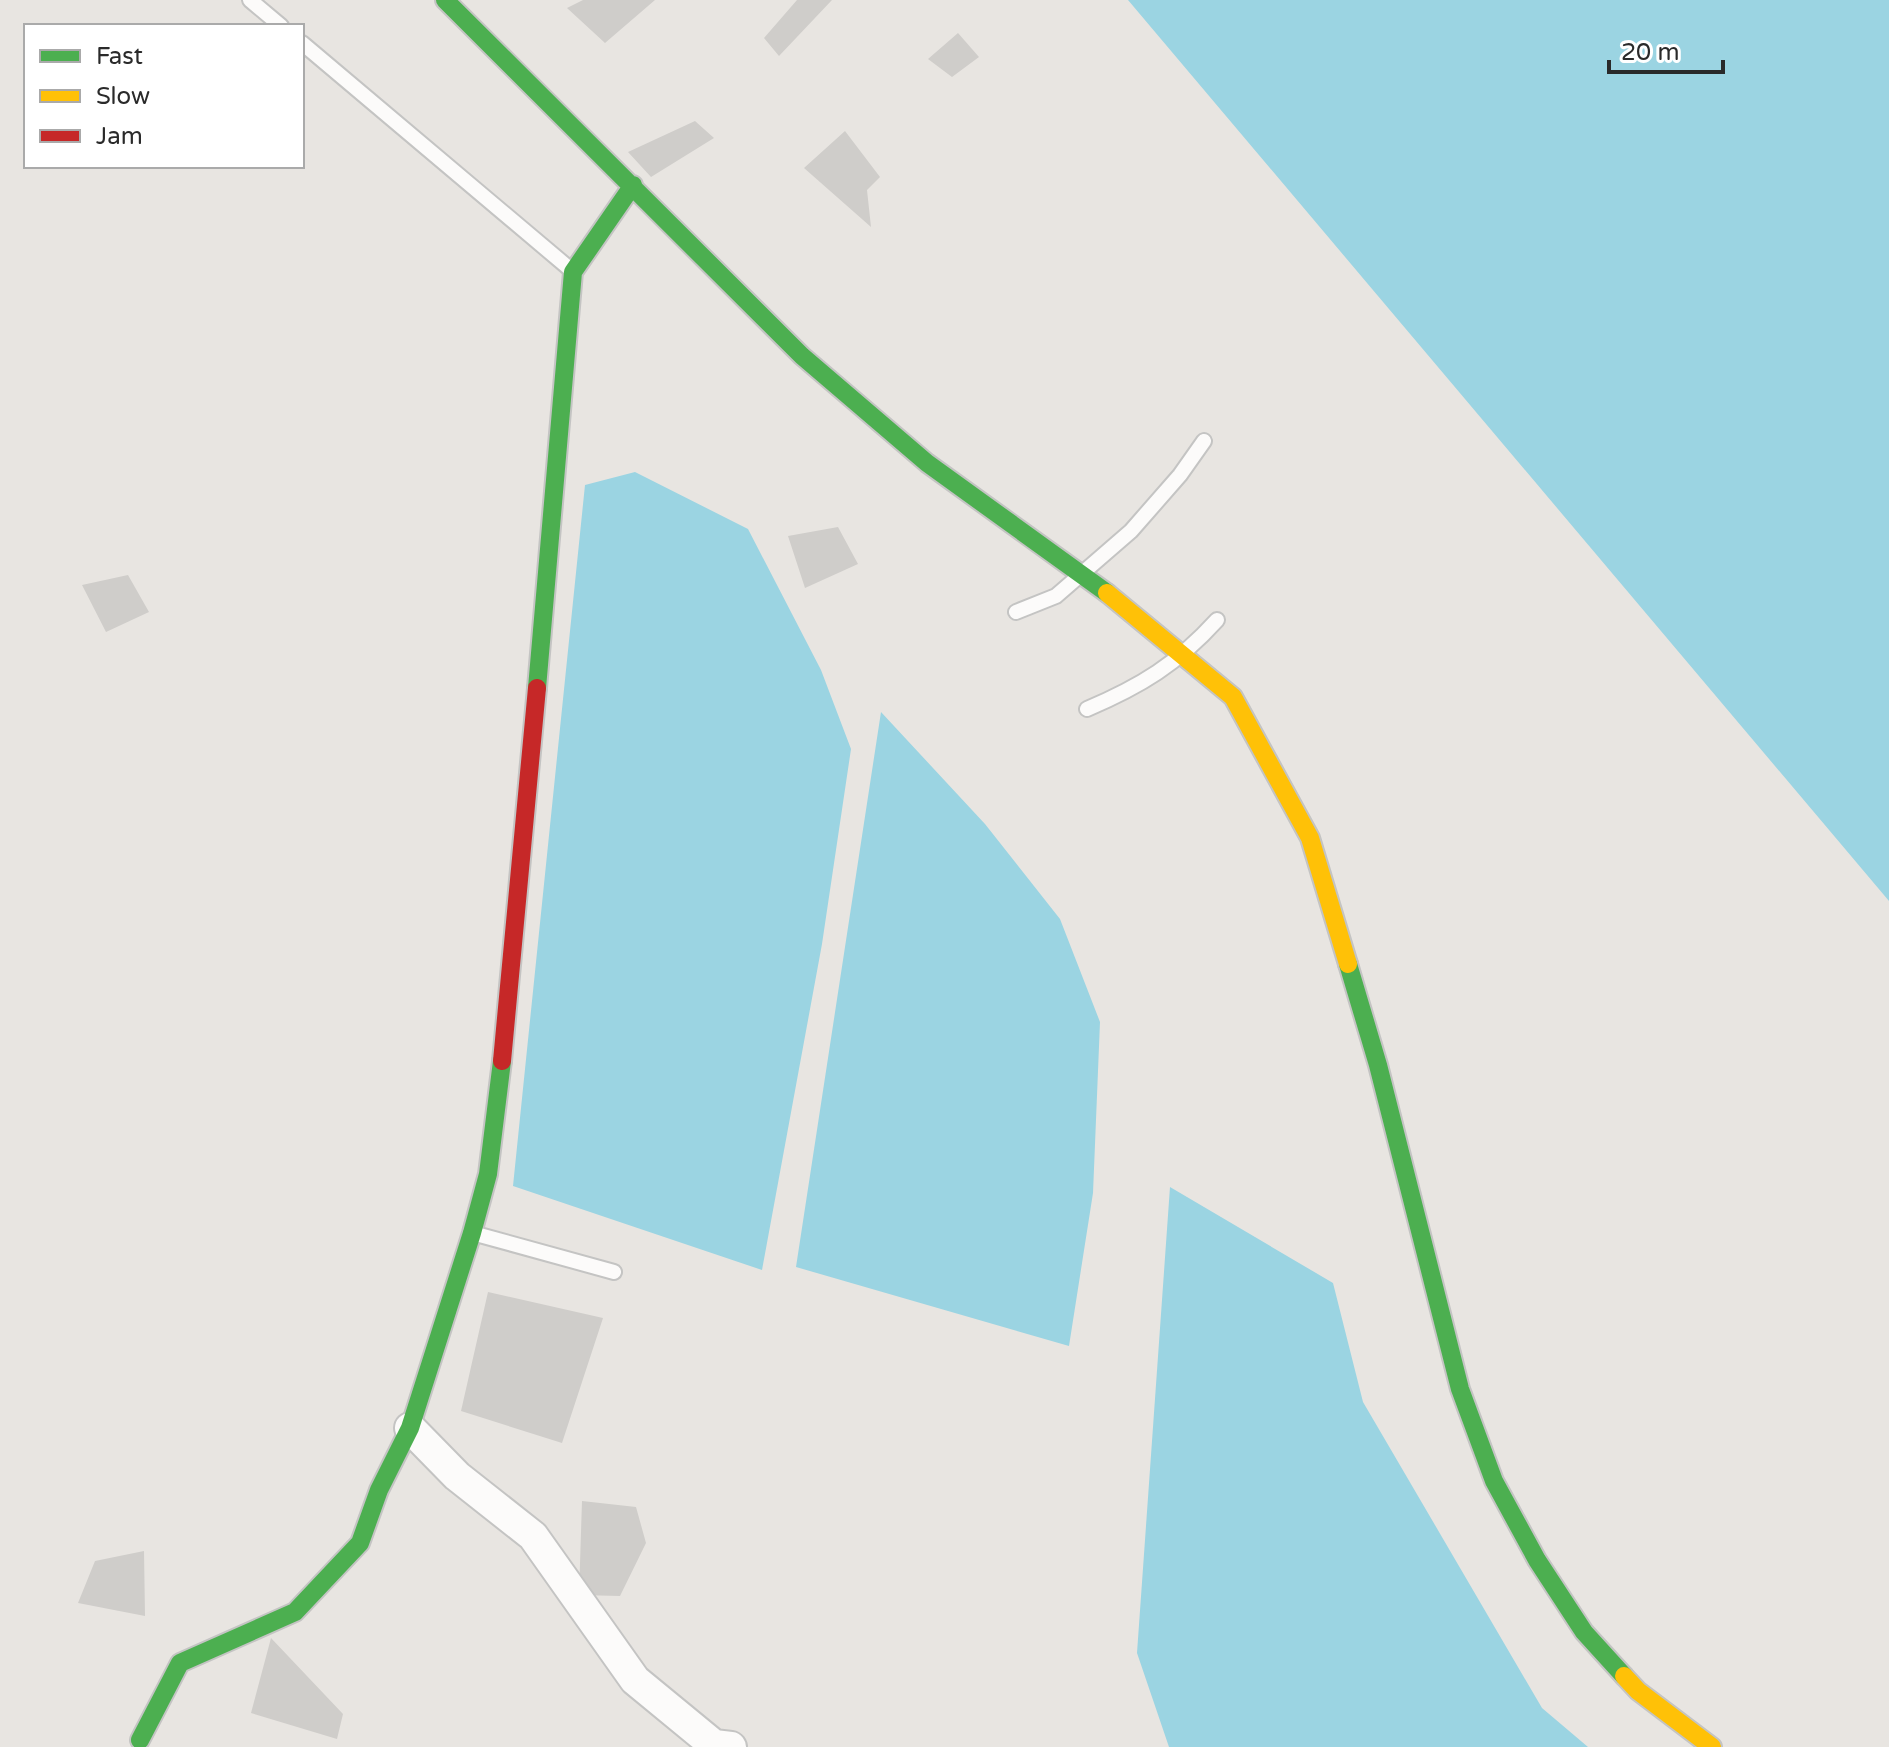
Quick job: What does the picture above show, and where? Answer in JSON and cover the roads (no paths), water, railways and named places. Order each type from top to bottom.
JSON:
[{"type":"street","points":[[445,0],[802,356],[927,463],[1126,606],[1233,697],[1310,838],[1378,1065],[1460,1389],[1494,1481],[1537,1560],[1584,1632],[1638,1691],[1712,1747]]},
{"type":"street","points":[[140,1740],[180,1663],[295,1612],[360,1543],[379,1490],[410,1428],[472,1233],[488,1174],[509,1008],[573,272],[633,185]]},
{"type":"street","points":[[410,1428],[457,1476],[533,1536],[635,1680],[714,1745],[731,1747]]},
{"type":"lane","points":[[250,0],[279,24]]},
{"type":"lane","points":[[304,45],[573,272]]},
{"type":"lane","points":[[1016,612],[1056,596],[1083,575],[1131,531],[1180,475],[1204,441]]},
{"type":"lane","points":[[1087,709],[1133,690],[1183,654],[1217,620]]},
{"type":"lane","points":[[472,1233],[614,1272]]},
{"type":"water","points":[[1128,0],[1889,0],[1889,901]]},
{"type":"water","points":[[635,472],[748,529],[821,670],[851,749],[822,944],[762,1270],[513,1186],[585,485]]},
{"type":"water","points":[[881,712],[985,824],[1060,919],[1100,1022],[1093,1193],[1069,1346],[796,1267]]},
{"type":"water","points":[[1170,1187],[1333,1283],[1363,1402],[1542,1708],[1588,1747],[1169,1747],[1137,1653]]}]
